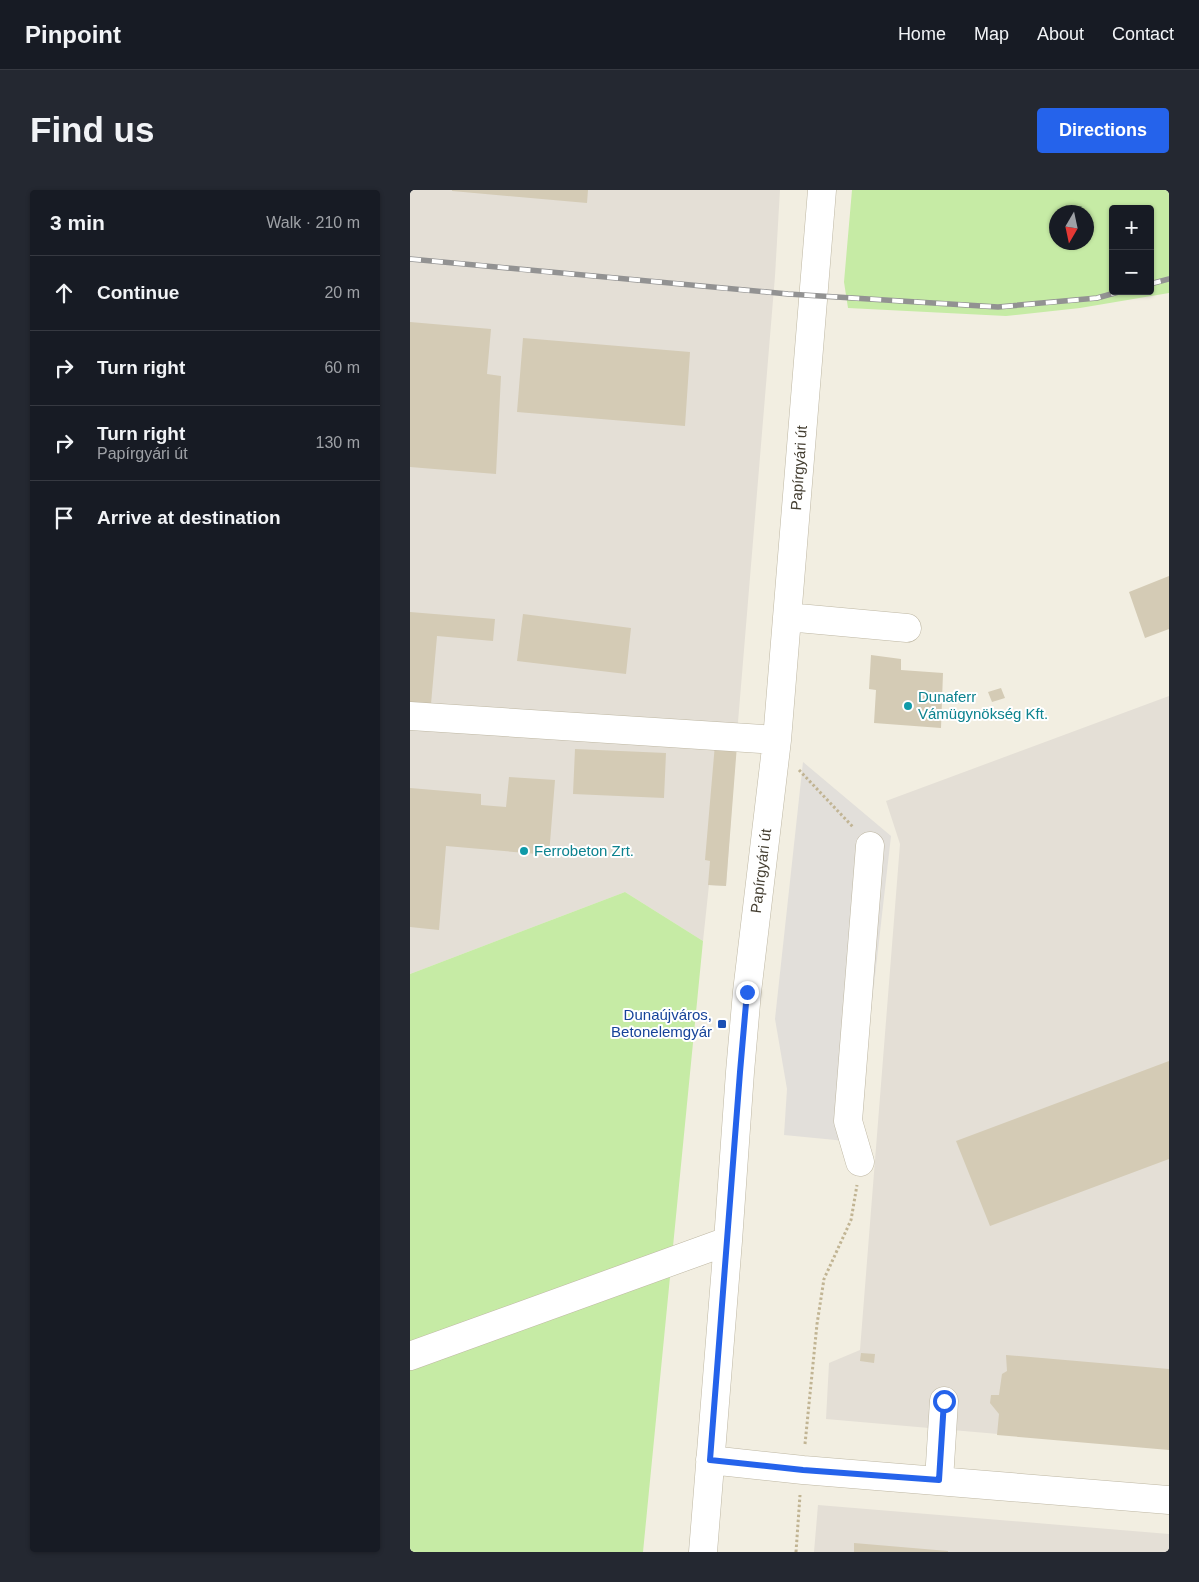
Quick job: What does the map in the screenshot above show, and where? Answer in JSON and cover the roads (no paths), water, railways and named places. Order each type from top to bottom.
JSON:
[{"type":"street","name":"Papírgyári út","points":[[703,1552],[746,1001],[777,740],[822,190]]},
{"type":"street","points":[[787,617],[907,628]]},
{"type":"street","points":[[410,716],[777,740]]},
{"type":"street","points":[[860,1162],[848,1121],[870,846]]},
{"type":"street","points":[[410,1356],[728,1241]]},
{"type":"street","points":[[939,1480],[944,1401]]},
{"type":"street","points":[[710,1460],[803,1470],[1169,1500]]},
{"type":"railway","points":[[410,259],[788,294],[998,307],[1097,298],[1109,295]]},
{"type":"railway","points":[[1154,283],[1169,279]]},
{"type":"place","name":"Dunaferr Vámügynökség Kft.","points":[[908,706]]},
{"type":"place","name":"Ferrobeton Zrt.","points":[[524,851]]},
{"type":"place","name":"Dunaújváros, Betonelemgyár","points":[[722,1024]]}]
